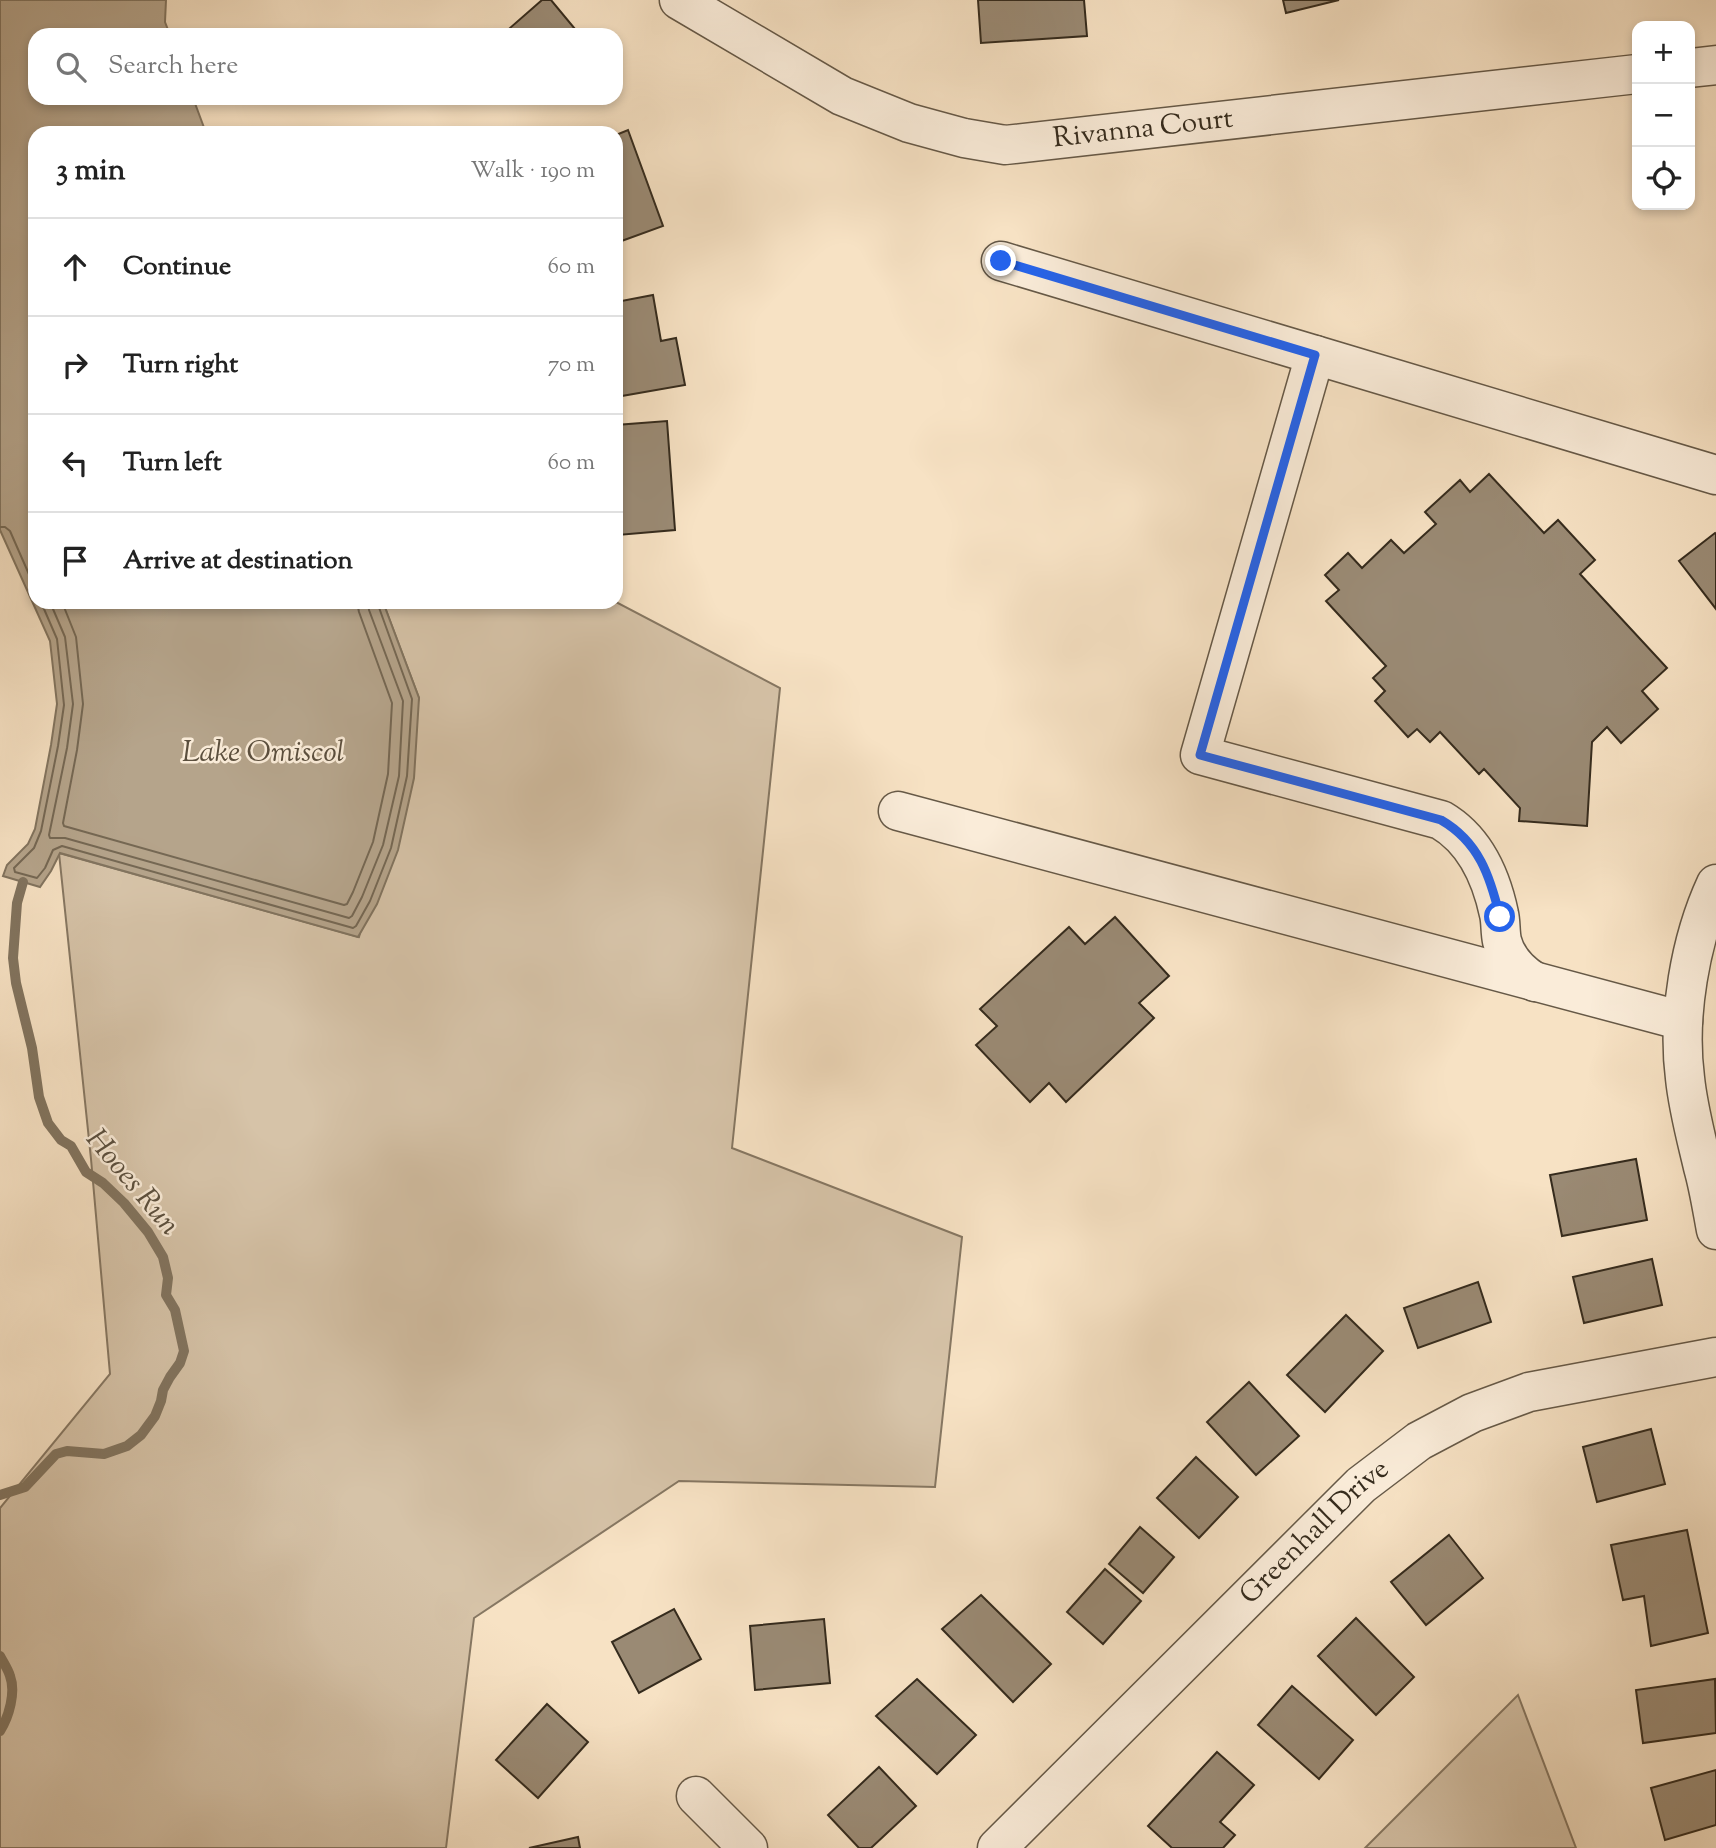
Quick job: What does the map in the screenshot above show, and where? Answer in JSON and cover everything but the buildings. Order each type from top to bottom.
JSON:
[{"type":"street","name":"Rivanna Court","points":[[678,0],[842,96],[909,123],[964,138],[1005,145],[1632,75]]},
{"type":"street","points":[[1695,67],[1716,65]]},
{"type":"street","points":[[1001,261],[1716,475]]},
{"type":"street","points":[[1315,355],[1200,755],[1441,820],[1457,830],[1474,850],[1485,869],[1500,917],[1501,940],[1507,955],[1518,971],[1535,982]]},
{"type":"street","points":[[898,811],[1683,1021]]},
{"type":"street","points":[[1716,884],[1691,958],[1683,1021],[1684,1076],[1716,1230]]},
{"type":"street","name":"Greenhall Drive","points":[[997,1848],[1362,1485],[1419,1441],[1472,1413],[1529,1392],[1716,1357]]},
{"type":"street","points":[[696,1796],[748,1848]]},
{"type":"shaded area","points":[[623,606],[780,688],[732,1148],[962,1237],[935,1487],[679,1481],[474,1618],[446,1848],[0,1848],[0,1508],[110,1374],[59,853],[359,937],[419,698],[386,609],[623,609]]},
{"type":"shaded area","points":[[1518,1695],[1576,1848],[1365,1848]]},
{"type":"water","name":"Lake Omiscol","points":[[0,0],[166,0],[167,28],[28,28],[28,105],[196,105],[203,126],[28,126],[28,592],[0,530]]},
{"type":"water","name":"Lake Omiscol","points":[[36,609],[386,609],[419,698],[414,778],[398,850],[377,904],[358,937],[60,853],[40,887],[3,876],[7,865],[28,844],[35,829],[57,704],[50,641]]},
{"type":"waterway","name":"Hooes Run","points":[[0,1495],[25,1487],[56,1454],[67,1451],[104,1454],[127,1446],[141,1435],[155,1416],[163,1390],[180,1363],[184,1351],[175,1310],[166,1295],[168,1278],[163,1257],[148,1232],[124,1203],[103,1183],[86,1172],[71,1146],[61,1140],[48,1123],[39,1097],[32,1048],[16,983],[13,958],[17,903],[23,882]]},
{"type":"waterway","name":"Hooes Run","points":[[0,1656],[12,1682],[9,1712],[0,1731]]},
{"type":"route","points":[[1001,261],[1315,355],[1200,755],[1441,820],[1457,830],[1474,850],[1485,869],[1500,917]]}]
